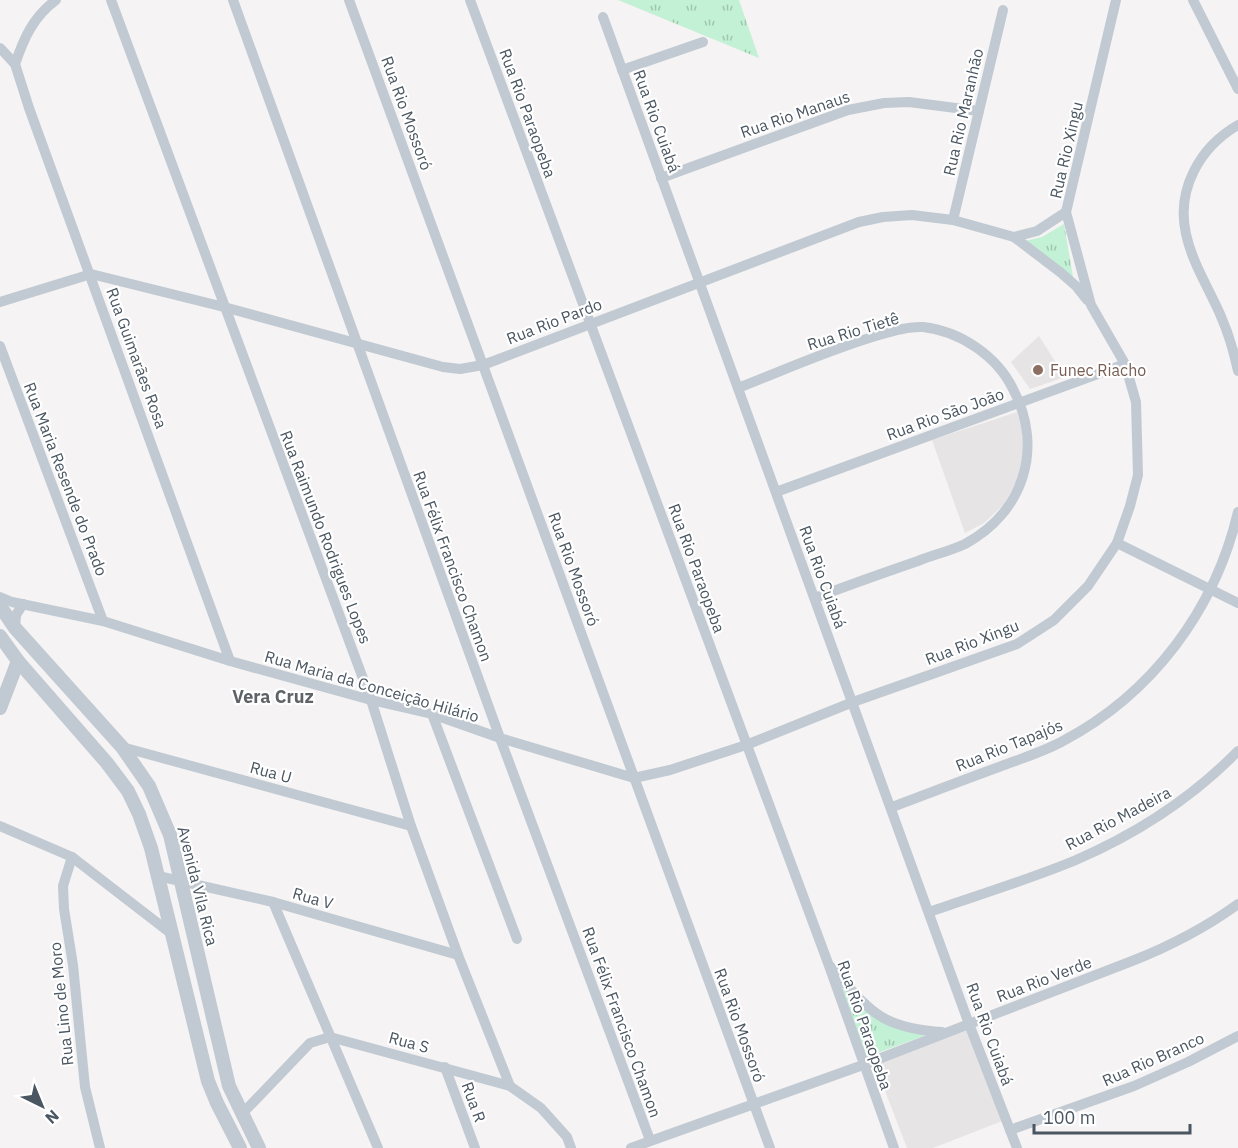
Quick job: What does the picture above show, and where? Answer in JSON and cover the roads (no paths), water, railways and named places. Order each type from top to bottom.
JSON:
[{"type":"street","points":[[0,48],[15,64],[33,22],[56,0]]},
{"type":"street","name":"Rua Raimundo Rodrigues Lopes","points":[[111,0],[371,700],[411,826],[458,955],[510,1086]]},
{"type":"street","name":"Rua Félix Francisco Chamon","points":[[233,0],[500,738],[656,1139],[666,1148]]},
{"type":"street","name":"Rua Rio Mossoró","points":[[350,0],[770,1148]]},
{"type":"street","name":"Rua Rio Paraopeba","points":[[470,0],[828,963],[894,1148]]},
{"type":"street","name":"Rua Rio Xingu","points":[[746,745],[853,702],[1017,644],[1054,620],[1088,586],[1117,543],[1138,475],[1136,402],[1125,364],[1091,304],[1066,212],[1116,0]]},
{"type":"street","points":[[1193,0],[1238,89]]},
{"type":"street","name":"Rua Rio Maranhão","points":[[953,220],[1002,10]]},
{"type":"street","name":"Rua Rio Cuiabá","points":[[603,17],[969,1024],[1017,1148]]},
{"type":"street","points":[[622,70],[703,42]]},
{"type":"street","name":"Rua Guimarães Rosa","points":[[15,64],[230,662]]},
{"type":"street","name":"Rua Rio Manaus","points":[[661,178],[848,110],[884,103],[909,102],[979,111]]},
{"type":"street","points":[[1238,125],[1208,148],[1195,168],[1187,189],[1184,213],[1185,233],[1195,262],[1221,315],[1238,371]]},
{"type":"street","points":[[1014,237],[1037,231],[1066,212]]},
{"type":"street","name":"Rua Rio Pardo","points":[[91,274],[224,307],[443,367],[460,369],[483,365],[859,222],[883,217],[912,215],[953,220],[1014,237],[1077,286],[1091,304]]},
{"type":"street","points":[[0,302],[91,274]]},
{"type":"street","name":"Rua Rio Tietê","points":[[738,388],[862,340],[896,330],[922,327],[951,334],[994,361],[1010,382],[1020,402],[1027,426],[1028,454],[1023,479],[1008,507],[988,527],[964,544],[815,598]]},
{"type":"street","name":"Rua Maria Resende do Prado","points":[[0,346],[104,621]]},
{"type":"street","name":"Rua Rio São João","points":[[776,492],[1125,364]]},
{"type":"street","name":"Rua Rio Tapajós","points":[[892,807],[1062,742],[1099,720],[1132,693],[1161,666],[1187,631],[1211,590],[1232,540],[1238,512]]},
{"type":"street","points":[[1117,543],[1238,603]]},
{"type":"street","name":"Rua Maria da Conceição Hilário","points":[[0,597],[12,602],[104,621],[230,662],[432,714],[500,738],[634,778],[670,770],[746,745]]},
{"type":"street","points":[[15,628],[16,615],[23,604]]},
{"type":"street","name":"Avenida Vila Rica","points":[[0,606],[15,628],[122,747],[149,786],[170,835],[229,1086],[241,1115],[259,1148]]},
{"type":"street","points":[[0,636],[18,661],[107,763],[128,791],[143,825],[158,876],[208,1081],[240,1148]]},
{"type":"street","points":[[0,708],[18,661]]},
{"type":"street","points":[[432,714],[517,939]]},
{"type":"street","name":"Rua U","points":[[122,747],[411,826]]},
{"type":"street","name":"Rua Rio Madeira","points":[[929,912],[1075,860],[1104,846],[1183,801],[1238,751]]},
{"type":"street","points":[[0,826],[72,857],[173,935]]},
{"type":"street","name":"Rua Lino de Moro","points":[[72,857],[63,886],[64,909],[73,965],[85,1087],[101,1147]]},
{"type":"street","name":"Rua V","points":[[158,876],[273,902],[458,955]]},
{"type":"street","points":[[273,902],[378,1148]]},
{"type":"street","name":"Rua Rio Verde","points":[[631,1148],[863,1065],[1165,947],[1238,904]]},
{"type":"street","points":[[828,963],[861,1001],[888,1021],[903,1028],[945,1033]]},
{"type":"street","name":"Rua Rio Branco","points":[[1010,1130],[1134,1086],[1238,1036]]},
{"type":"street","points":[[241,1115],[310,1043],[330,1037]]},
{"type":"street","name":"Rua S","points":[[330,1037],[510,1086],[541,1108],[567,1137],[572,1148]]},
{"type":"street","name":"Rua R","points":[[445,1067],[475,1148]]},
{"type":"place","name":"Funec Riacho","points":[[1038,370]]},
{"type":"district","name":"Vera Cruz","points":[[273,697]]}]
